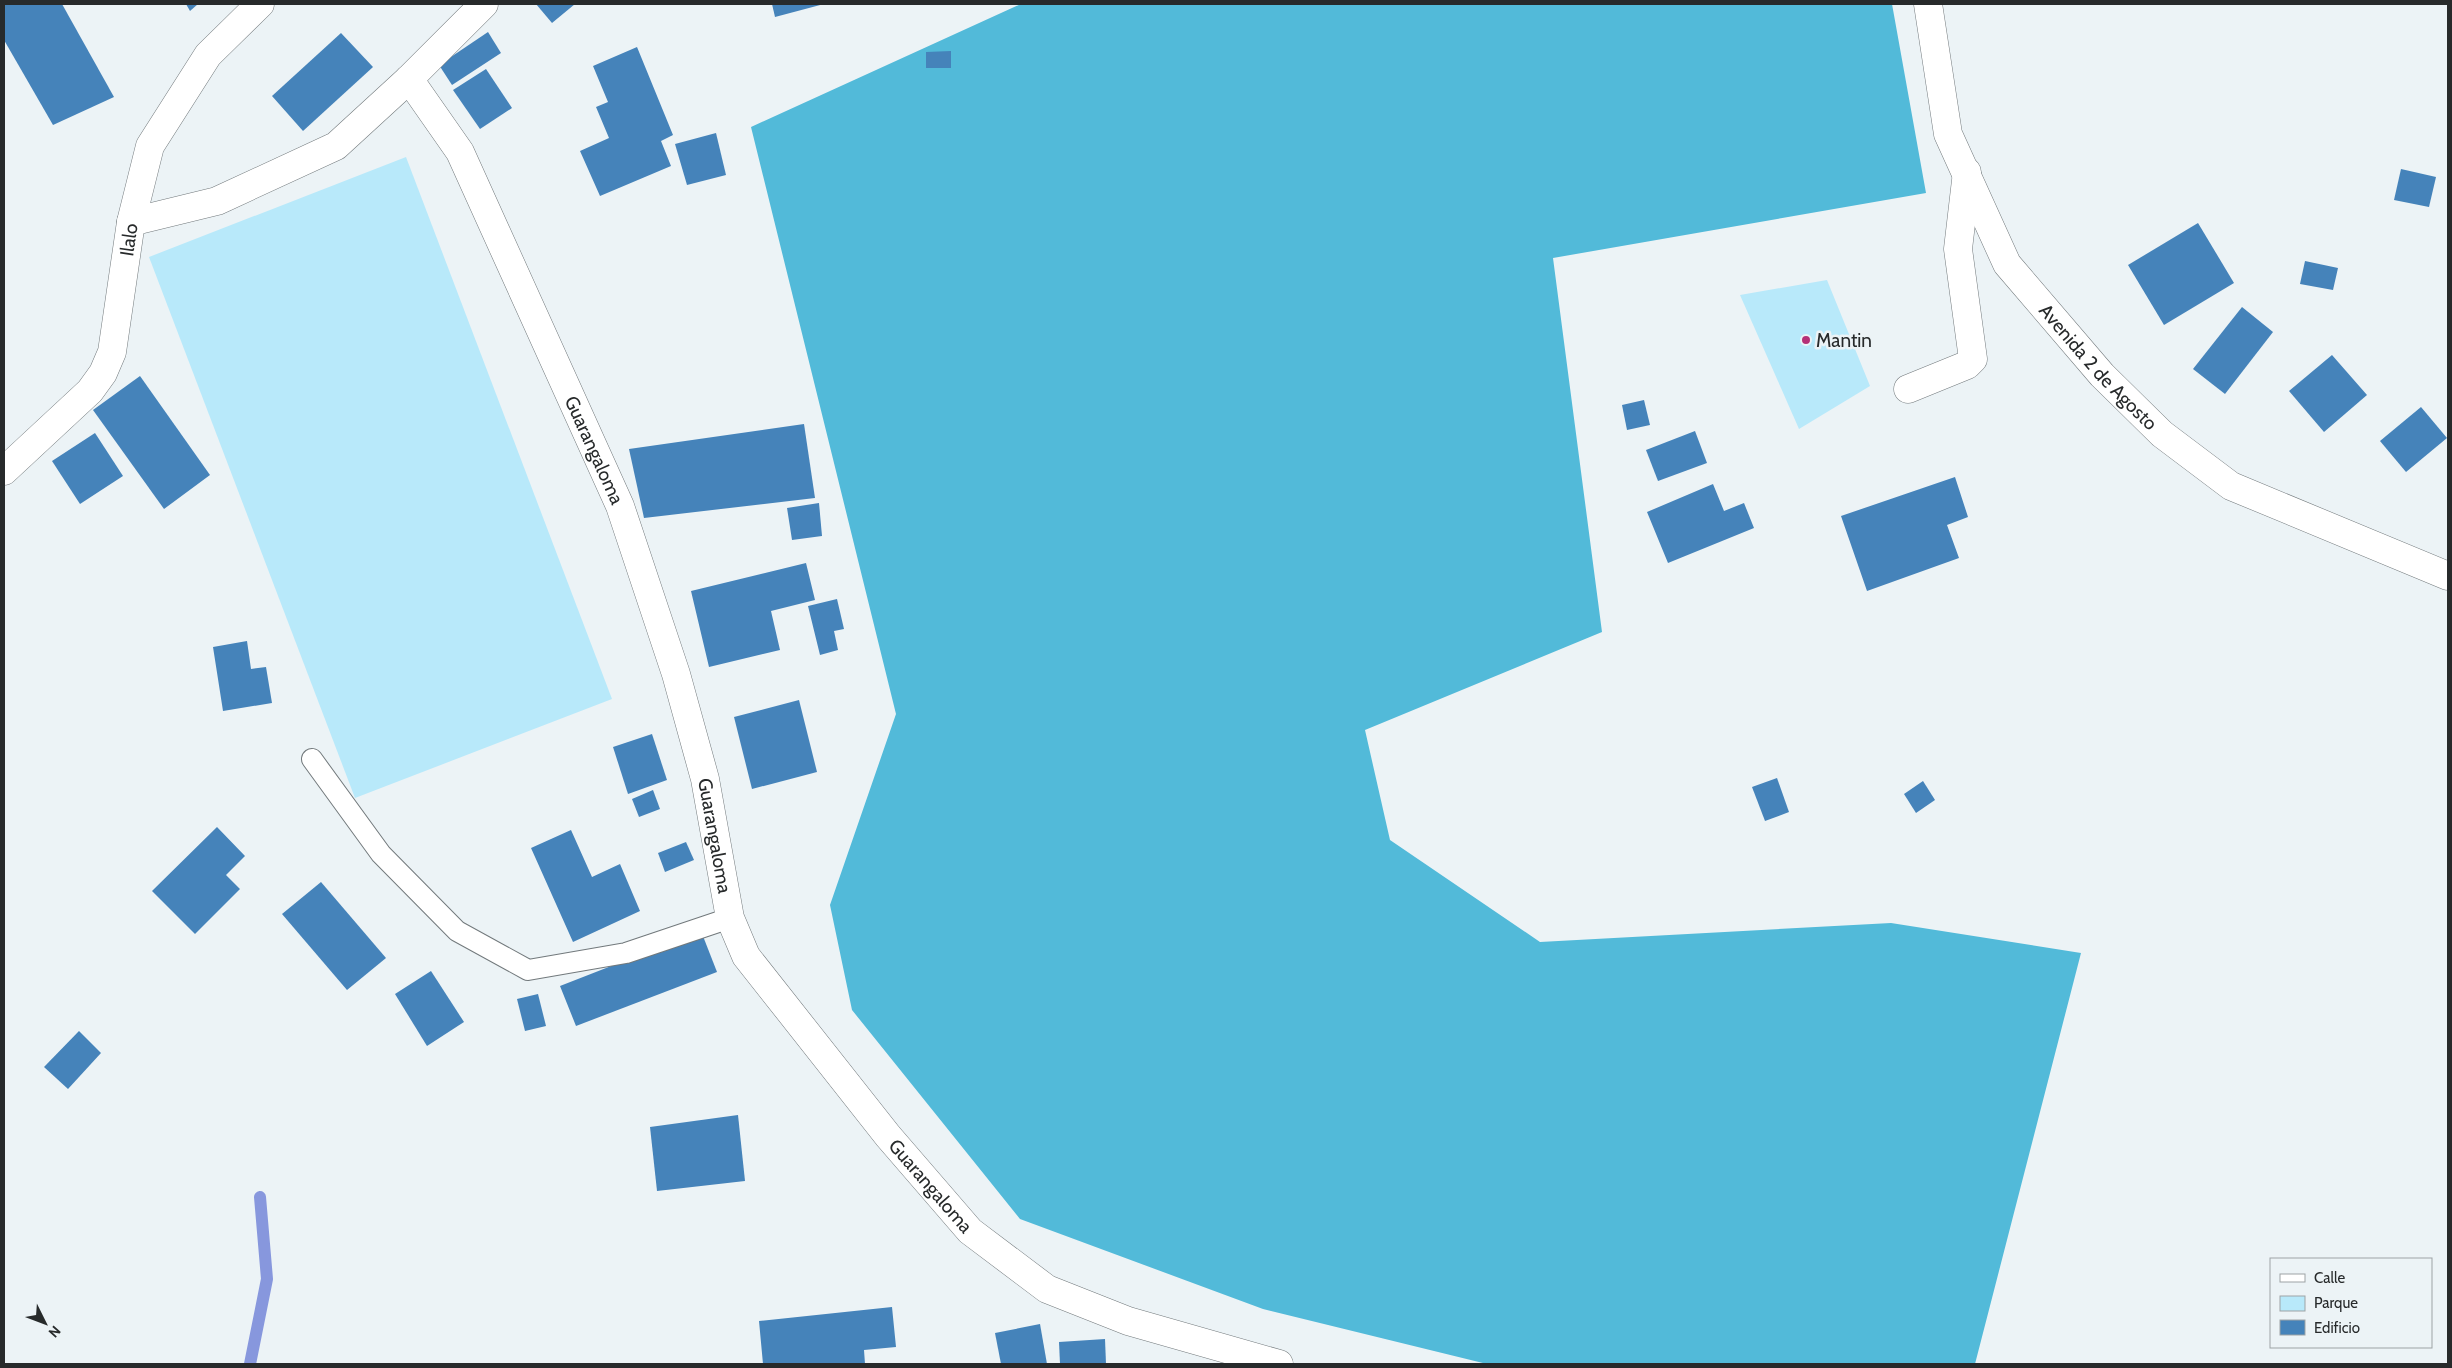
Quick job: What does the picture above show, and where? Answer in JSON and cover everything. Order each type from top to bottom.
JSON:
[{"type":"street","name":"Ilalo","points":[[4,471],[90,391],[103,373],[112,352],[131,222],[150,146],[208,55],[260,4]]},
{"type":"street","points":[[131,222],[217,201],[336,146],[409,79],[484,4]]},
{"type":"street","name":"Avenida 2 de Agosto","points":[[1928,4],[1948,134],[1967,172],[2007,264],[2102,375],[2162,434],[2231,486],[2448,576]]},
{"type":"street","name":"Guarangaloma","points":[[409,79],[460,152],[552,360],[620,506],[676,674],[705,779],[730,918],[746,956],[888,1136],[970,1231],[1047,1289],[1128,1321],[1279,1364]]},
{"type":"street","points":[[1908,389],[1967,365],[1972,359],[1958,250],[1967,172]]},
{"type":"lane","points":[[312,760],[381,854],[457,931],[528,970],[626,953],[730,918]]},
{"type":"green space","points":[[406,157],[612,699],[355,798],[149,257]]},
{"type":"green space","name":"Mantin","points":[[1827,280],[1870,386],[1799,429],[1740,295]]},
{"type":"shaded area","points":[[1021,4],[1892,4],[1926,193],[1553,258],[1602,632],[1365,730],[1390,840],[1540,942],[1891,923],[2081,953],[1975,1364],[1487,1364],[1263,1309],[1020,1219],[852,1010],[830,905],[896,714],[751,127]]},
{"type":"building","points":[[4,4],[62,4],[114,97],[53,125],[4,40]]},
{"type":"building","points":[[186,4],[198,4],[190,11]]},
{"type":"building","points":[[536,4],[575,4],[552,23]]},
{"type":"building","points":[[772,4],[824,4],[775,17]]},
{"type":"building","points":[[488,32],[501,53],[452,85],[439,65]]},
{"type":"building","points":[[341,33],[373,67],[303,131],[272,96]]},
{"type":"building","points":[[637,47],[673,135],[661,141],[671,166],[600,196],[580,151],[609,138],[596,107],[608,102],[593,66]]},
{"type":"building","points":[[951,51],[951,68],[926,68],[926,52]]},
{"type":"building","points":[[486,69],[512,108],[480,129],[453,90]]},
{"type":"building","points":[[716,133],[726,175],[687,185],[675,144]]},
{"type":"building","points":[[2401,169],[2436,177],[2429,207],[2394,200]]},
{"type":"building","points":[[2198,223],[2234,283],[2164,325],[2128,265]]},
{"type":"building","points":[[2305,261],[2338,268],[2333,290],[2300,284]]},
{"type":"building","points":[[2242,307],[2273,332],[2225,394],[2193,369]]},
{"type":"building","points":[[2332,355],[2367,395],[2324,432],[2289,391]]},
{"type":"building","points":[[140,376],[210,475],[164,509],[93,410]]},
{"type":"building","points":[[1644,400],[1650,425],[1627,430],[1622,405]]},
{"type":"building","points":[[2421,407],[2447,438],[2406,472],[2380,441]]},
{"type":"building","points":[[804,424],[815,498],[644,518],[629,449]]},
{"type":"building","points":[[1695,431],[1707,463],[1658,481],[1646,450]]},
{"type":"building","points":[[95,433],[123,476],[80,504],[52,461]]},
{"type":"building","points":[[1955,477],[1968,517],[1947,525],[1959,558],[1867,591],[1841,516]]},
{"type":"building","points":[[1713,484],[1724,511],[1744,503],[1754,528],[1668,563],[1647,512]]},
{"type":"building","points":[[819,503],[822,536],[792,540],[787,508]]},
{"type":"building","points":[[806,563],[815,600],[771,611],[780,650],[709,667],[691,591]]},
{"type":"building","points":[[837,599],[844,629],[834,631],[838,650],[820,655],[808,606]]},
{"type":"building","points":[[247,641],[251,669],[266,667],[272,703],[223,711],[213,647]]},
{"type":"building","points":[[799,700],[817,772],[752,789],[734,717]]},
{"type":"building","points":[[652,734],[667,780],[628,794],[613,747]]},
{"type":"building","points":[[1777,778],[1789,812],[1765,821],[1752,787]]},
{"type":"building","points":[[1923,781],[1935,800],[1916,813],[1904,794]]},
{"type":"building","points":[[653,790],[660,809],[639,817],[632,799]]},
{"type":"building","points":[[217,827],[245,856],[226,875],[240,889],[195,934],[152,891]]},
{"type":"building","points":[[571,830],[592,877],[620,864],[640,911],[573,942],[531,848]]},
{"type":"building","points":[[686,842],[694,860],[665,872],[658,853]]},
{"type":"building","points":[[321,882],[386,958],[347,990],[282,914]]},
{"type":"building","points":[[701,931],[717,972],[576,1026],[560,986]]},
{"type":"building","points":[[431,971],[464,1022],[427,1046],[395,994]]},
{"type":"building","points":[[538,994],[546,1026],[525,1031],[517,999]]},
{"type":"building","points":[[79,1031],[101,1053],[68,1089],[44,1067]]},
{"type":"building","points":[[738,1115],[745,1181],[657,1191],[650,1127]]},
{"type":"building","points":[[892,1307],[896,1347],[864,1350],[865,1364],[763,1364],[759,1321]]},
{"type":"building","points":[[1040,1324],[1047,1364],[1001,1364],[995,1333]]},
{"type":"building","points":[[1105,1339],[1106,1364],[1060,1364],[1059,1342]]},
{"type":"waterway","points":[[250,1364],[267,1279],[260,1197]]},
{"type":"place","name":"Mantin","points":[[1806,340]]}]
